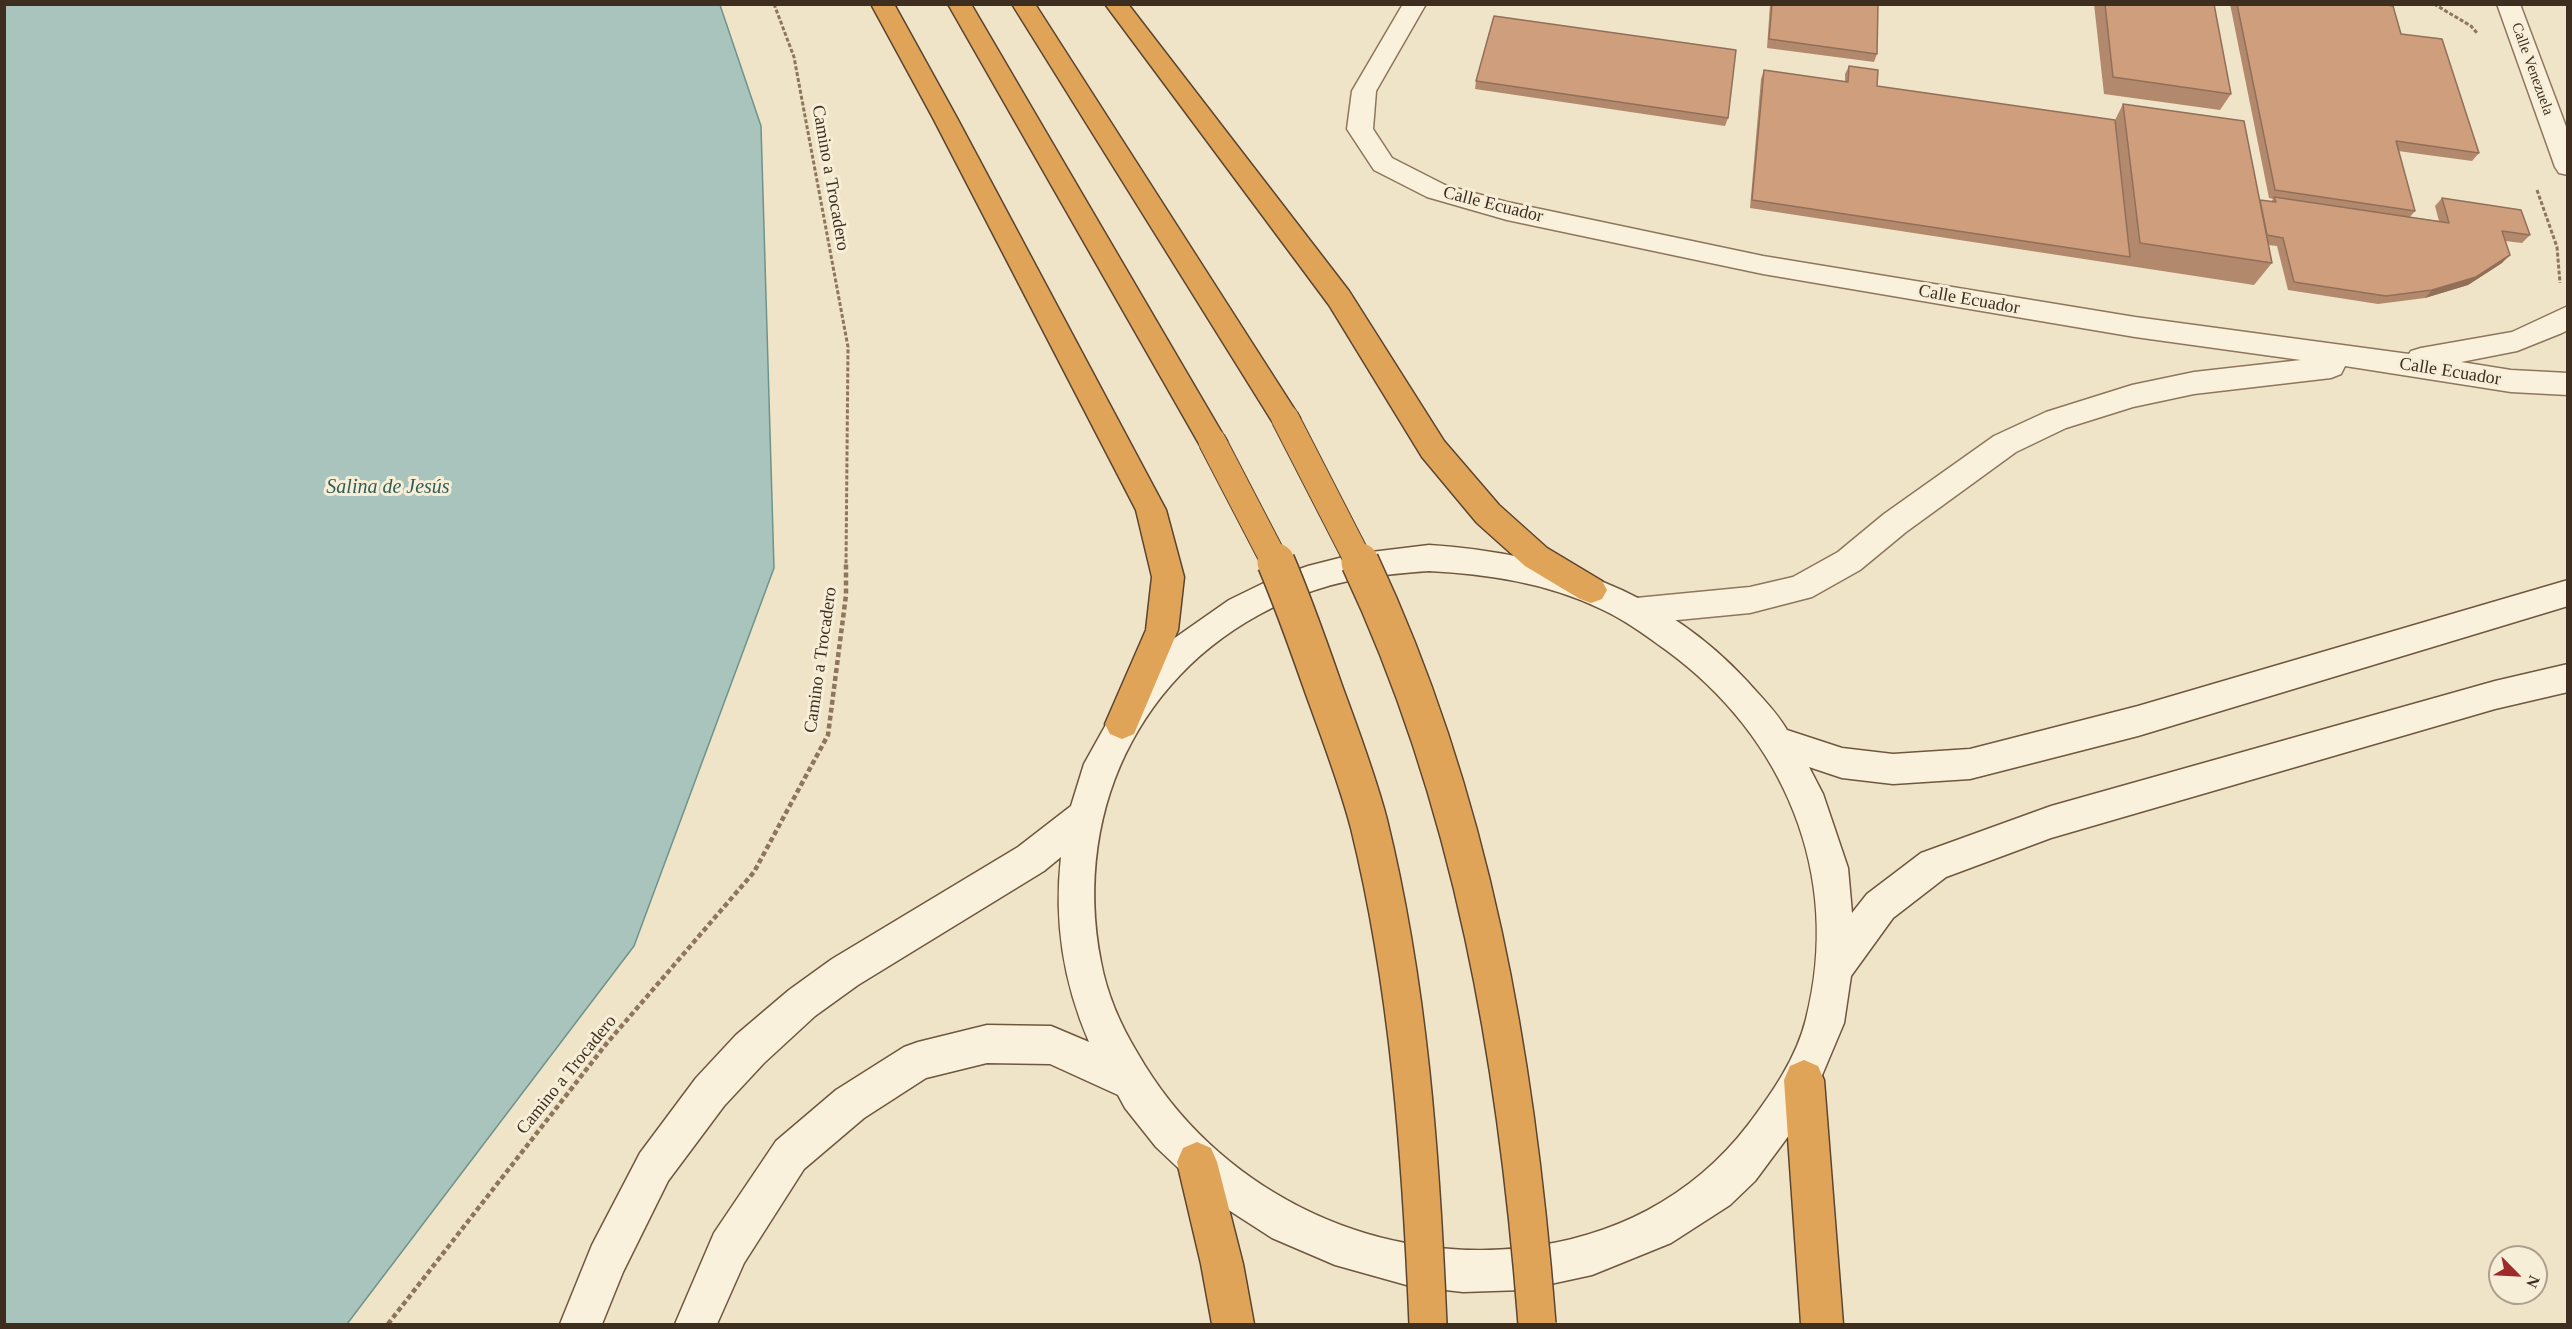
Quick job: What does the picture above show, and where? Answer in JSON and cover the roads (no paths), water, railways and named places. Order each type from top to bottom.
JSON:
[{"type":"highway","points":[[882,4],[945,118],[1151,510],[1168,578],[1162,630],[1122,724]]},
{"type":"highway","points":[[959,4],[1212,441],[1265,539],[1297,615],[1335,721],[1368,823],[1396,949],[1412,1074],[1425,1230],[1428,1324]]},
{"type":"highway","points":[[1023,4],[1286,418],[1349,538],[1393,638],[1432,743],[1466,857],[1491,974],[1517,1119],[1537,1324]]},
{"type":"highway","points":[[1116,4],[1339,298],[1433,449],[1488,514],[1536,557],[1591,590]]},
{"type":"highway","points":[[1804,1080],[1814,1184],[1822,1324]]},
{"type":"highway","points":[[1197,1162],[1222,1264],[1233,1324]]},
{"type":"main road","name":"Calle Ecuador","points":[[1415,4],[1364,92],[1360,129],[1383,164],[1436,191],[1507,211],[1763,265],[2135,327],[2392,362],[2511,381],[2568,384]]},
{"type":"main road","name":"Calle Venezuela","points":[[2508,4],[2568,167]]},
{"type":"main road","points":[[1636,611],[1750,600],[1801,588],[1849,561],[1895,523],[2005,444],[2056,420],[2132,396],[2194,383],[2275,372],[2392,362],[2486,348],[2543,332],[2568,316]]},
{"type":"main road","points":[[1429,558],[1511,565],[1591,590],[1636,611],[1681,640],[1715,668],[1760,716],[1778,742],[1803,787],[1822,835],[1834,886],[1837,964],[1826,1023],[1804,1080],[1785,1114],[1760,1147],[1731,1177],[1699,1204],[1662,1226],[1622,1244],[1580,1258],[1535,1267],[1490,1271],[1444,1269],[1398,1264],[1353,1252],[1310,1235],[1270,1215],[1232,1190],[1197,1162],[1159,1122],[1129,1080],[1096,1014],[1078,947],[1074,881],[1083,817],[1093,784],[1122,724],[1145,690],[1173,660],[1202,634],[1236,611],[1272,592],[1309,577],[1388,560],[1429,558]]},
{"type":"main road","points":[[1778,742],[1842,763],[1873,767],[1935,768],[1970,764],[2138,721],[2568,593]]},
{"type":"main road","points":[[1837,964],[1880,906],[1934,865],[2051,822],[2495,695],[2568,678]]},
{"type":"main road","points":[[581,1324],[607,1260],[654,1167],[710,1092],[750,1049],[802,1003],[845,972],[1031,859],[1083,817]]},
{"type":"main road","points":[[696,1324],[729,1248],[790,1155],[850,1104],[918,1061],[987,1044],[1051,1045],[1129,1080]]},
{"type":"water","name":"Salina de Jesús","points":[[5,4],[720,5],[761,126],[774,568],[634,946],[347,1324],[5,1324]]}]
